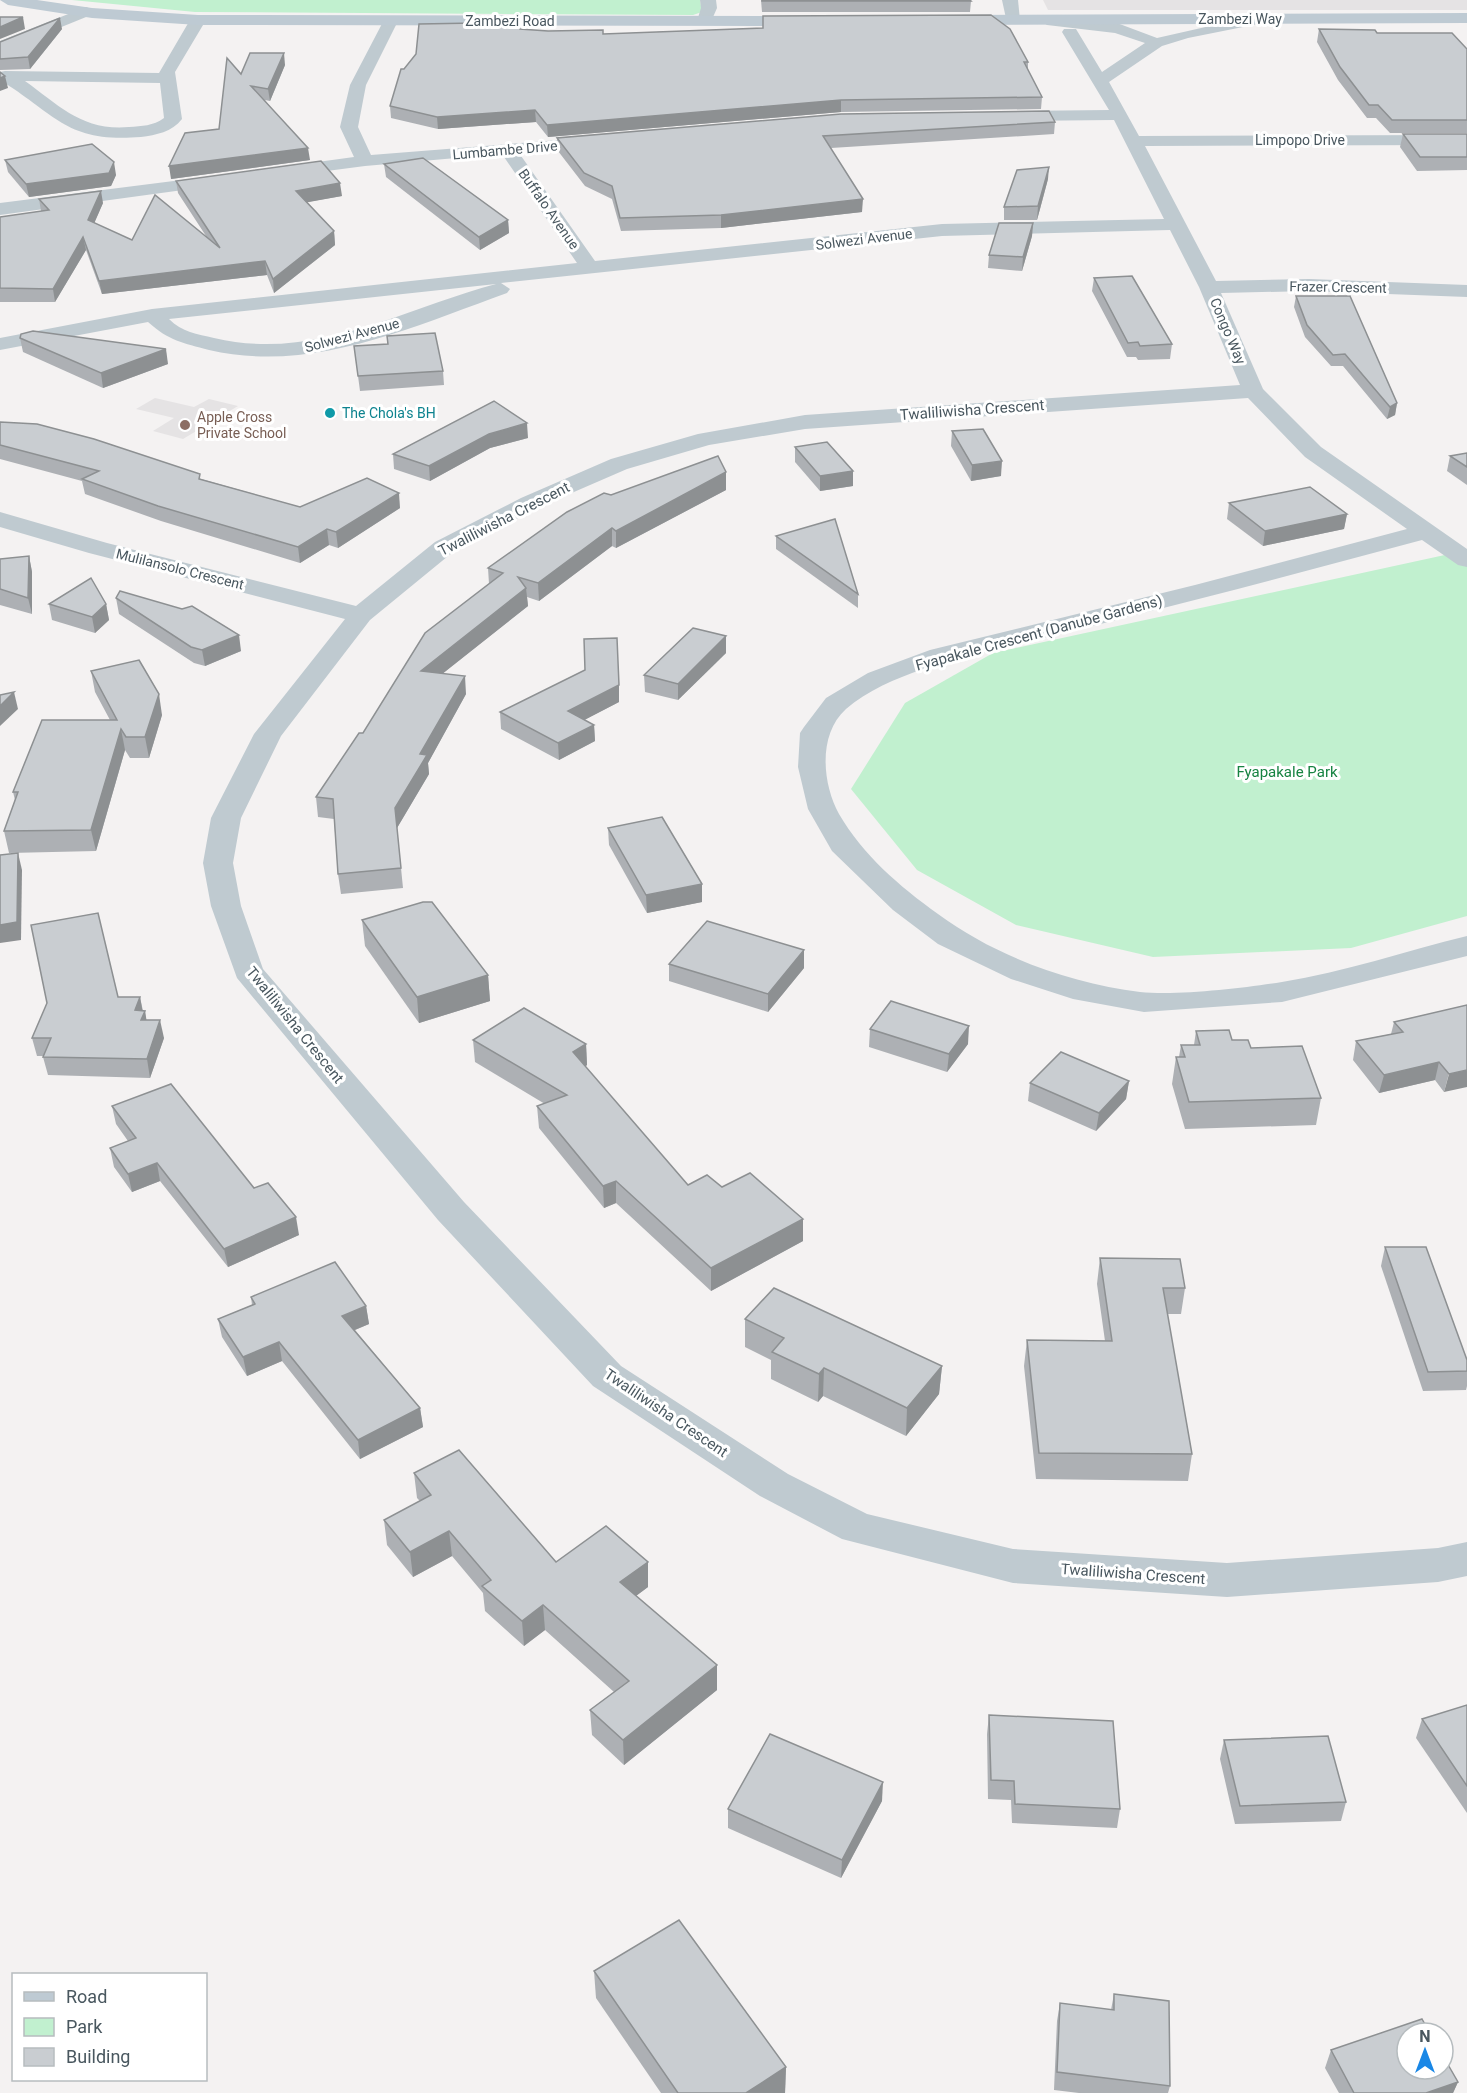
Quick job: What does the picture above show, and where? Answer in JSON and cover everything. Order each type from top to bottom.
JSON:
[{"type":"main road","name":"Zambezi Road","points":[[8,0],[34,2],[86,12],[198,20],[823,21]]},
{"type":"main road","name":"Zambezi Way","points":[[1012,20],[1467,18]]},
{"type":"main road","points":[[942,20],[1012,20]]},
{"type":"street","points":[[705,21],[709,8],[708,0]]},
{"type":"street","points":[[1010,0],[1012,20]]},
{"type":"street","points":[[0,47],[86,12]]},
{"type":"street","points":[[1101,80],[1156,43],[1263,18]]},
{"type":"street","points":[[1037,19],[1126,30],[1156,43]]},
{"type":"street","points":[[3,75],[33,92],[71,122],[93,132],[111,133],[157,129],[173,119],[168,72],[198,20]]},
{"type":"street","points":[[365,161],[349,127],[358,85],[390,21]]},
{"type":"street","name":"Congo Way","points":[[1070,32],[1101,80],[1209,287],[1253,390],[1313,452],[1467,560]]},
{"type":"street","points":[[3,75],[168,78]]},
{"type":"street","points":[[988,117],[1120,115]]},
{"type":"street","name":"Lumbambe Drive","points":[[261,175],[365,161],[625,138]]},
{"type":"street","name":"Limpopo Drive","points":[[1132,141],[1467,140]]},
{"type":"street","name":"Buffalo Avenue","points":[[508,150],[589,267]]},
{"type":"street","points":[[0,209],[237,178]]},
{"type":"street","name":"Solwezi Avenue","points":[[0,345],[152,315],[959,228],[1176,224]]},
{"type":"street","name":"Solwezi Avenue","points":[[152,315],[172,332],[214,347],[261,353],[312,349],[366,334],[554,271]]},
{"type":"street","name":"Frazer Crescent","points":[[1209,287],[1309,285],[1467,291]]},
{"type":"street","name":"Twaliliwisha Crescent","points":[[1253,390],[805,422],[706,438],[619,464],[518,508],[444,547],[361,615],[268,734],[226,818],[218,863],[226,906],[248,971],[451,1211],[607,1376],[774,1485],[857,1528],[1013,1566],[1227,1580],[1438,1564],[1467,1559]]},
{"type":"street","name":"Mulilansolo Crescent","points":[[0,519],[98,548],[361,615]]},
{"type":"street","name":"Fyapakale Crescent (Danube Gardens)","points":[[1426,531],[1203,591],[939,656],[877,679],[836,704],[814,733],[812,767],[822,809],[847,851],[904,904],[949,937],[1022,972],[1084,992],[1144,1002],[1212,999],[1282,992],[1443,954],[1467,945]]},
{"type":"shaded area","points":[[1043,0],[1467,0],[1467,10],[1048,10]]},
{"type":"shaded area","name":"Apple Cross Private School","points":[[155,398],[194,407],[209,399],[238,406],[183,439],[153,431],[174,418],[136,409]]},
{"type":"green space","points":[[72,0],[700,0],[702,12],[693,15],[195,12]]},
{"type":"green space","name":"Fyapakale Park","points":[[1454,553],[1467,563],[1467,916],[1351,948],[1153,957],[1016,925],[917,870],[851,789],[905,703],[993,653]]},
{"type":"building","points":[[970,0],[971,1],[762,1]]},
{"type":"building","points":[[991,15],[1010,29],[1028,62],[1024,62],[1042,97],[841,100],[547,125],[535,110],[437,117],[390,106],[401,69],[404,69],[416,54],[419,24],[476,23],[476,27],[520,27],[520,29],[548,31],[603,30],[603,34],[763,28],[763,16]]},
{"type":"building","points":[[0,17],[23,17],[0,27]]},
{"type":"building","points":[[60,18],[28,57],[0,59],[0,42]]},
{"type":"building","points":[[1319,29],[1375,30],[1377,33],[1452,33],[1467,49],[1467,120],[1392,120],[1378,105],[1369,105],[1340,67]]},
{"type":"building","points":[[250,53],[284,53],[268,89],[251,86],[308,148],[169,166],[185,133],[219,129],[227,58],[241,74]]},
{"type":"building","points":[[1049,111],[1055,122],[823,136],[863,199],[721,215],[620,218],[612,186],[584,173],[557,138],[841,114]]},
{"type":"building","points":[[1403,134],[1467,134],[1467,157],[1420,157]]},
{"type":"building","points":[[92,144],[114,162],[109,173],[26,184],[5,160]]},
{"type":"building","points":[[423,158],[508,220],[479,237],[384,164]]},
{"type":"building","points":[[321,161],[340,183],[296,191],[334,231],[273,279],[265,261],[99,281],[83,237],[53,289],[0,288],[0,217],[49,210],[39,199],[101,191],[88,220],[132,240],[155,195],[220,248],[176,181]]},
{"type":"building","points":[[1049,167],[1038,206],[1004,207],[1017,170]]},
{"type":"building","points":[[999,223],[1033,223],[1023,257],[989,255]]},
{"type":"building","points":[[1132,276],[1172,344],[1140,346],[1138,342],[1128,343],[1094,278]]},
{"type":"building","points":[[1296,296],[1350,296],[1397,403],[1390,407],[1345,354],[1333,355],[1307,325]]},
{"type":"building","points":[[33,331],[166,349],[101,373],[20,338],[21,334]]},
{"type":"building","points":[[435,333],[443,371],[358,376],[354,346],[388,344],[387,336]]},
{"type":"building","points":[[494,401],[527,423],[489,434],[429,466],[393,454]]},
{"type":"building","points":[[0,422],[37,424],[94,439],[200,474],[199,479],[300,507],[367,478],[399,493],[336,532],[327,529],[298,547],[158,506],[82,479],[99,471],[0,445]]},
{"type":"building","points":[[983,429],[1002,461],[972,465],[952,431]]},
{"type":"building","points":[[827,442],[853,471],[820,476],[795,447]]},
{"type":"building","points":[[1467,453],[1467,467],[1450,456]]},
{"type":"building","points":[[718,456],[726,472],[616,531],[612,528],[538,583],[518,577],[526,588],[421,671],[465,676],[420,754],[427,755],[395,808],[401,868],[338,874],[333,799],[316,797],[359,733],[363,733],[425,633],[503,573],[488,568],[567,512],[604,493],[611,495]]},
{"type":"building","points":[[1310,487],[1347,514],[1265,531],[1229,503]]},
{"type":"building","points":[[835,519],[858,594],[776,536]]},
{"type":"building","points":[[29,556],[28,598],[0,589],[0,559]]},
{"type":"building","points":[[91,578],[106,604],[92,617],[49,604]]},
{"type":"building","points":[[120,591],[182,609],[192,606],[239,635],[202,650],[191,647],[116,598]]},
{"type":"building","points":[[693,628],[726,636],[678,684],[644,675]]},
{"type":"building","points":[[617,638],[619,685],[568,711],[594,725],[558,743],[500,712],[585,670],[584,639]]},
{"type":"building","points":[[139,660],[159,694],[145,737],[126,737],[121,729],[91,830],[4,831],[18,792],[13,792],[42,720],[117,720],[91,671]]},
{"type":"building","points":[[14,692],[0,706],[0,695]]},
{"type":"building","points":[[662,817],[702,884],[646,895],[608,828]]},
{"type":"building","points":[[18,853],[17,922],[0,925],[0,855]]},
{"type":"building","points":[[423,902],[432,902],[488,975],[417,997],[362,920]]},
{"type":"building","points":[[98,913],[118,997],[140,997],[135,1010],[145,1011],[141,1020],[160,1020],[147,1059],[43,1057],[51,1038],[32,1038],[47,1003],[31,925]]},
{"type":"building","points":[[707,921],[804,950],[768,994],[669,964]]},
{"type":"building","points":[[891,1001],[969,1026],[949,1054],[870,1029]]},
{"type":"building","points":[[1467,1005],[1467,1070],[1449,1074],[1439,1062],[1384,1075],[1356,1041],[1403,1032],[1394,1022]]},
{"type":"building","points":[[524,1008],[586,1044],[573,1052],[688,1185],[707,1175],[722,1187],[750,1173],[803,1219],[711,1268],[616,1181],[603,1186],[537,1106],[567,1095],[473,1040]]},
{"type":"building","points":[[1229,1030],[1232,1040],[1248,1040],[1251,1048],[1302,1046],[1321,1098],[1189,1102],[1176,1057],[1185,1057],[1181,1045],[1200,1045],[1196,1031]]},
{"type":"building","points":[[1061,1052],[1129,1081],[1099,1113],[1030,1083]]},
{"type":"building","points":[[171,1084],[254,1188],[268,1183],[296,1217],[224,1249],[157,1163],[128,1174],[110,1148],[136,1138],[112,1106]]},
{"type":"building","points":[[1385,1247],[1426,1247],[1467,1360],[1467,1371],[1428,1372]]},
{"type":"building","points":[[1100,1258],[1180,1259],[1185,1288],[1163,1288],[1192,1454],[1039,1453],[1027,1340],[1112,1341]]},
{"type":"building","points":[[335,1262],[366,1306],[342,1316],[420,1408],[358,1440],[279,1342],[243,1357],[218,1319],[255,1304],[251,1297]]},
{"type":"building","points":[[774,1288],[942,1366],[907,1408],[824,1368],[819,1374],[772,1352],[784,1338],[745,1319]]},
{"type":"building","points":[[459,1450],[556,1562],[606,1526],[648,1562],[620,1582],[717,1665],[623,1740],[590,1710],[629,1681],[543,1605],[522,1621],[482,1586],[491,1580],[449,1531],[410,1552],[384,1520],[431,1495],[414,1473]]},
{"type":"building","points":[[1467,1705],[1467,1786],[1422,1719]]},
{"type":"building","points":[[989,1715],[1113,1721],[1120,1809],[1015,1804],[1014,1781],[991,1780]]},
{"type":"building","points":[[770,1734],[883,1782],[842,1860],[728,1809]]},
{"type":"building","points":[[1328,1736],[1346,1802],[1240,1806],[1224,1740]]},
{"type":"building","points":[[679,1920],[786,2067],[746,2093],[678,2093],[594,1971]]},
{"type":"building","points":[[1114,1994],[1169,2001],[1170,2086],[1057,2072],[1060,2003],[1114,2010]]},
{"type":"building","points":[[1395,2028],[1395,2081],[1455,2081],[1455,2077],[1458,2082],[1426,2093],[1354,2093],[1331,2050]]},
{"type":"place","name":"The Chola's BH","points":[[330,413]]},
{"type":"place","name":"Apple Cross Private School","points":[[185,425]]}]
